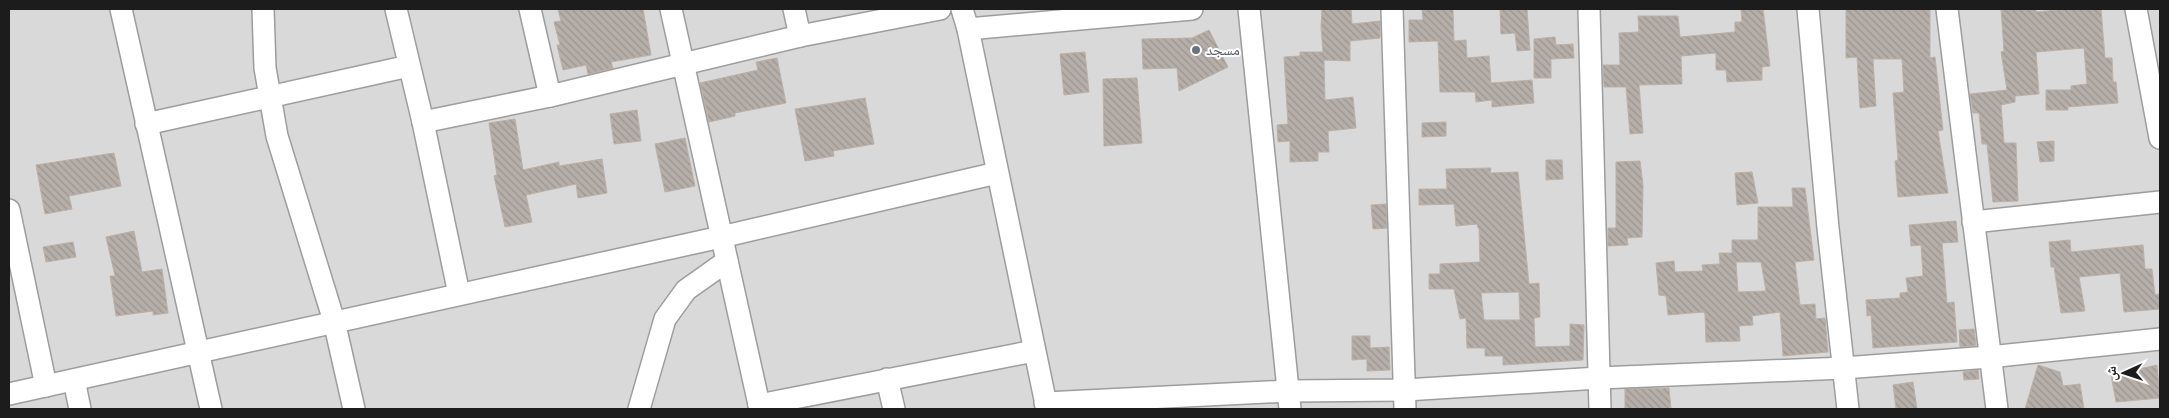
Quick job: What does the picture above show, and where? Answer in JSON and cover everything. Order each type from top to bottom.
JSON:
[{"type":"street","points":[[121,9],[211,409]]},
{"type":"street","points":[[263,9],[265,68],[269,98],[287,170],[334,321],[354,409]]},
{"type":"street","points":[[396,9],[423,122],[459,294]]},
{"type":"street","points":[[530,9],[550,96]]},
{"type":"street","points":[[671,9],[760,407],[887,379],[1034,351]]},
{"type":"street","points":[[794,9],[800,36]]},
{"type":"street","points":[[423,122],[550,96],[800,36],[940,9]]},
{"type":"street","points":[[962,9],[968,29],[1046,406],[1289,400],[1405,400],[1599,378],[1844,368],[2160,339]]},
{"type":"street","points":[[968,29],[1192,9]]},
{"type":"street","points":[[1249,9],[1289,400]]},
{"type":"street","points":[[1392,9],[1405,400]]},
{"type":"street","points":[[1589,9],[1600,409]]},
{"type":"street","points":[[1808,9],[1828,228],[1848,409]]},
{"type":"street","points":[[1947,9],[1997,409]]},
{"type":"street","points":[[2136,9],[2156,86],[2160,138]]},
{"type":"street","points":[[146,124],[409,66]]},
{"type":"street","points":[[9,394],[722,237],[998,173]]},
{"type":"street","points":[[1973,222],[2160,202]]},
{"type":"street","points":[[9,210],[46,386]]},
{"type":"street","points":[[639,409],[665,319],[686,290],[727,261]]},
{"type":"street","points":[[887,379],[894,409]]},
{"type":"street","points":[[74,380],[80,409]]},
{"type":"shaded area","points":[[9,9],[2160,9],[2160,409],[9,409]]},
{"type":"building","points":[[558,9],[643,9],[651,55],[611,62],[613,68],[588,74],[586,65],[563,70],[557,45],[560,45],[554,22],[561,21]]},
{"type":"building","points":[[1322,9],[1351,9],[1352,24],[1380,21],[1380,38],[1350,41],[1350,61],[1324,60],[1325,100],[1353,97],[1356,128],[1328,131],[1329,152],[1318,152],[1318,161],[1290,162],[1290,141],[1278,142],[1277,125],[1288,124],[1284,57],[1300,56],[1300,52],[1323,52]]},
{"type":"building","points":[[1422,9],[1453,9],[1454,41],[1466,40],[1467,58],[1489,56],[1491,83],[1532,80],[1534,103],[1492,107],[1492,100],[1476,102],[1475,92],[1440,92],[1438,41],[1409,42],[1409,20],[1423,20]]},
{"type":"building","points":[[1500,9],[1527,9],[1530,50],[1517,51],[1515,33],[1501,34]]},
{"type":"building","points":[[1741,9],[1763,9],[1770,66],[1762,67],[1762,80],[1727,82],[1726,70],[1716,70],[1716,53],[1681,56],[1682,84],[1639,85],[1643,133],[1630,134],[1626,87],[1604,87],[1603,65],[1620,65],[1619,33],[1639,32],[1638,16],[1678,16],[1680,37],[1735,32],[1735,22],[1742,22]]},
{"type":"building","points":[[1846,9],[1930,9],[1930,58],[1935,57],[1943,130],[1938,131],[1948,193],[1898,197],[1895,161],[1898,160],[1893,93],[1904,92],[1902,59],[1873,59],[1876,106],[1860,108],[1857,57],[1846,58]]},
{"type":"building","points":[[2001,9],[2036,9],[2036,12],[2067,9],[2101,9],[2105,58],[2112,58],[2113,82],[2116,82],[2118,103],[2068,107],[2068,110],[2046,110],[2046,90],[2071,90],[2071,86],[2087,84],[2084,48],[2036,52],[2039,94],[2015,96],[2015,102],[2001,105],[2004,143],[2016,143],[2018,201],[1993,202],[1987,144],[1982,144],[1979,113],[1973,113],[1970,94],[2007,90],[2001,52],[2004,51]]},
{"type":"building","points":[[1209,30],[1228,67],[1179,91],[1177,68],[1143,69],[1142,39],[1192,38]]},
{"type":"building","points":[[1555,37],[1556,45],[1573,44],[1574,58],[1551,59],[1551,78],[1534,78],[1534,39]]},
{"type":"building","points":[[1085,52],[1089,92],[1064,95],[1060,54]]},
{"type":"building","points":[[777,58],[786,103],[735,113],[735,116],[709,122],[700,83],[758,70],[756,62]]},
{"type":"building","points":[[1137,78],[1142,143],[1104,146],[1103,79]]},
{"type":"building","points":[[865,98],[874,144],[833,151],[834,156],[805,161],[795,109]]},
{"type":"building","points":[[637,110],[641,141],[614,144],[610,114]]},
{"type":"building","points":[[515,119],[523,170],[559,162],[559,166],[602,159],[607,193],[578,198],[576,184],[526,195],[532,222],[505,227],[494,176],[497,175],[489,123]]},
{"type":"building","points":[[1446,122],[1446,136],[1422,137],[1422,123]]},
{"type":"building","points":[[685,138],[695,186],[665,192],[655,144]]},
{"type":"building","points":[[2054,141],[2054,161],[2040,162],[2037,142]]},
{"type":"building","points":[[114,153],[121,186],[69,196],[72,209],[45,214],[36,165]]},
{"type":"building","points":[[1546,160],[1562,160],[1563,179],[1546,180]]},
{"type":"building","points":[[1640,161],[1643,185],[1642,237],[1627,238],[1628,245],[1608,246],[1608,228],[1616,228],[1616,162]]},
{"type":"building","points":[[1491,168],[1490,173],[1518,172],[1529,284],[1539,283],[1540,317],[1534,318],[1535,347],[1570,346],[1570,324],[1584,325],[1583,360],[1503,365],[1503,356],[1485,356],[1485,348],[1467,348],[1466,318],[1460,319],[1454,289],[1429,289],[1429,274],[1440,274],[1440,264],[1480,262],[1479,228],[1477,224],[1456,226],[1454,204],[1419,205],[1419,189],[1447,189],[1446,169]],"holes":[[[1519,292],[1520,320],[1484,320],[1481,293]]]},
{"type":"building","points":[[1752,172],[1758,203],[1737,205],[1735,173]]},
{"type":"building","points":[[1792,188],[1805,188],[1814,260],[1795,262],[1800,305],[1815,304],[1816,319],[1825,318],[1828,352],[1783,356],[1780,312],[1752,316],[1753,325],[1739,326],[1740,341],[1706,342],[1705,314],[1703,312],[1668,315],[1666,296],[1659,295],[1656,263],[1674,261],[1675,272],[1703,271],[1702,265],[1720,264],[1719,253],[1732,253],[1732,240],[1758,240],[1758,207],[1793,207]],"holes":[[[1736,262],[1761,262],[1766,291],[1738,292]]]},
{"type":"building","points":[[1386,204],[1387,228],[1373,229],[1371,205]]},
{"type":"building","points":[[1956,221],[1958,242],[1942,243],[1947,303],[1954,302],[1957,342],[1873,348],[1871,315],[1867,316],[1866,300],[1900,298],[1900,293],[1908,292],[1906,278],[1923,276],[1921,245],[1911,246],[1909,225]]},
{"type":"building","points":[[134,231],[142,272],[162,269],[168,313],[153,315],[153,311],[116,316],[110,276],[115,276],[106,237]]},
{"type":"building","points":[[2070,240],[2071,252],[2143,245],[2145,269],[2152,269],[2155,295],[2159,294],[2160,309],[2124,312],[2120,273],[2079,277],[2085,311],[2061,313],[2054,267],[2051,267],[2049,242]]},
{"type":"building","points":[[73,242],[76,257],[46,262],[43,247]]},
{"type":"building","points":[[1974,329],[1976,345],[1960,347],[1959,330]]},
{"type":"building","points":[[1352,336],[1370,336],[1370,348],[1389,347],[1390,370],[1367,371],[1367,359],[1352,360]]},
{"type":"building","points":[[2038,365],[2060,372],[2063,386],[2080,384],[2084,409],[2025,409]]},
{"type":"building","points":[[2157,365],[2160,398],[2116,402],[2111,375]]},
{"type":"building","points":[[1978,370],[1979,379],[1964,380],[1963,372]]},
{"type":"building","points":[[1913,382],[1917,409],[1896,409],[1893,385]]},
{"type":"building","points":[[1669,388],[1671,409],[1625,409],[1625,389]]},
{"type":"place","name":"مسجد","points":[[1196,50]]}]
